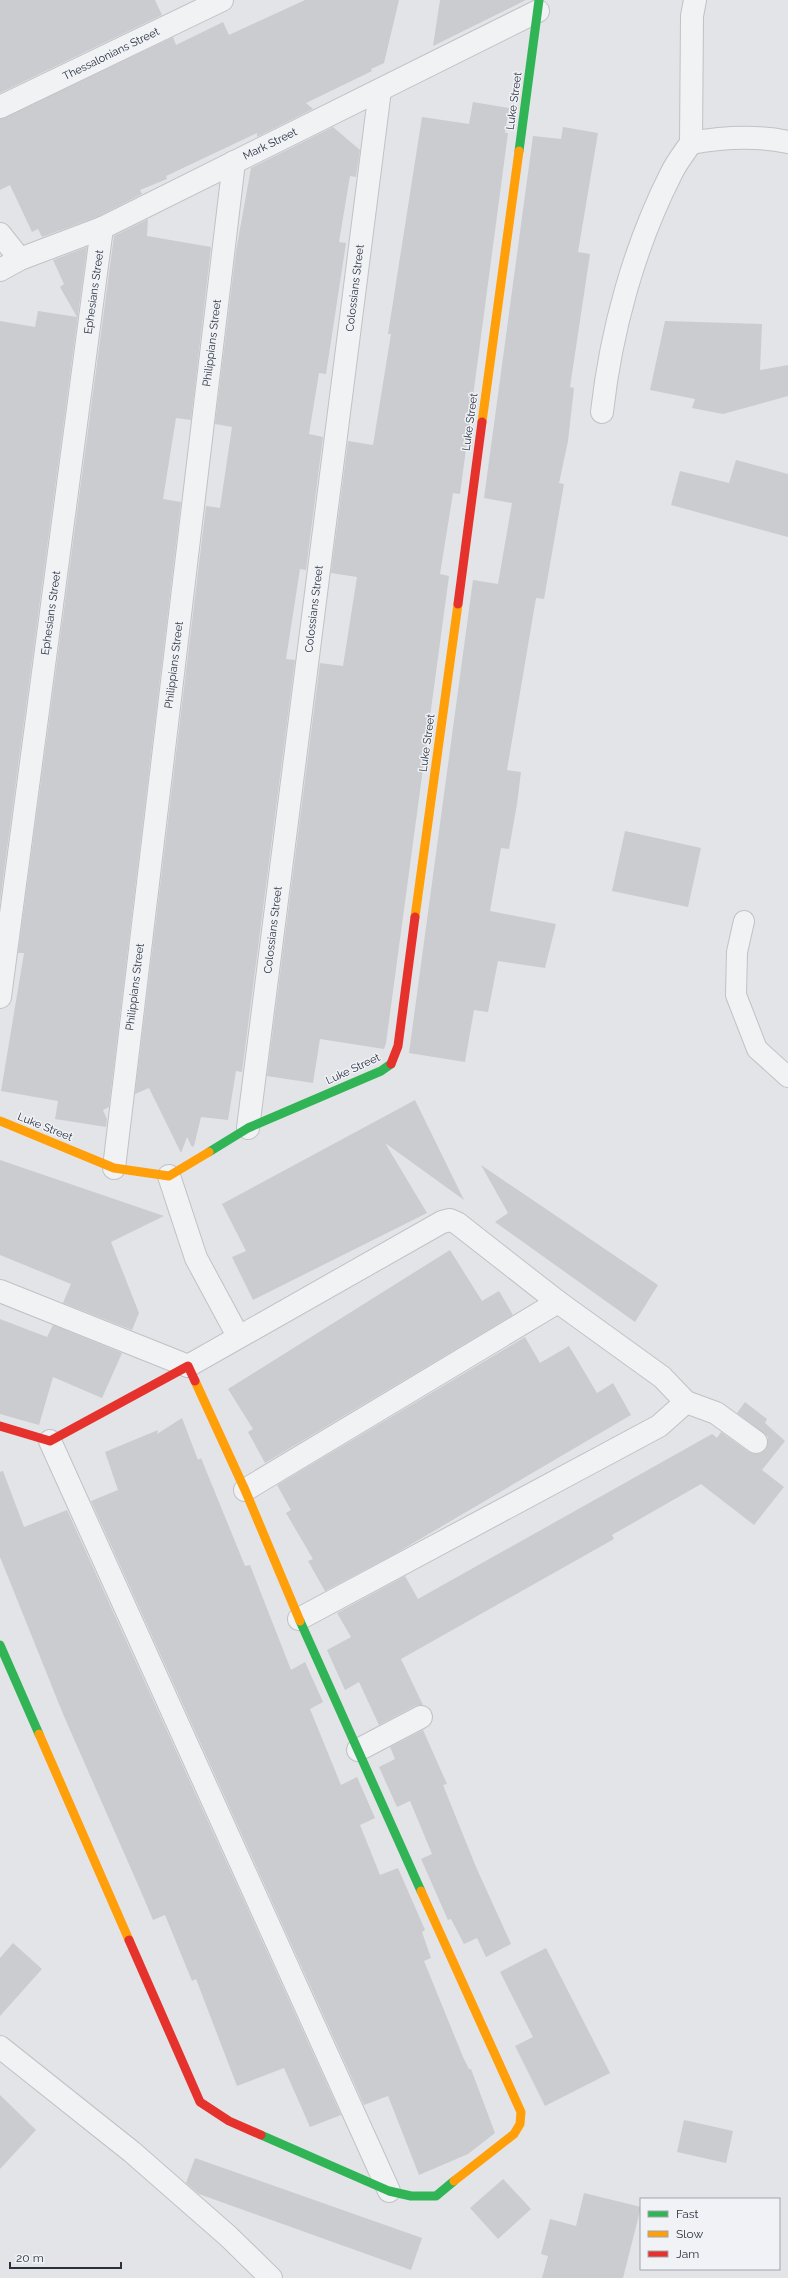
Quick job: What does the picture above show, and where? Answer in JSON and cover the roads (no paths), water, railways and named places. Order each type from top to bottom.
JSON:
[{"type":"street","name":"Thessalonians Street","points":[[0,107],[222,0]]},
{"type":"street","points":[[602,412],[606,372],[634,262],[671,173],[691,143],[692,16],[695,0]]},
{"type":"street","name":"Mark Street","points":[[0,270],[20,259],[102,228],[380,90],[538,6]]},
{"type":"street","name":"Luke Street","points":[[0,1122],[114,1168],[169,1176],[248,1128],[381,1071],[393,1062],[398,1046],[538,6]]},
{"type":"street","name":"Colossians Street","points":[[248,1128],[380,90]]},
{"type":"street","points":[[691,143],[722,138],[767,137],[788,142]]},
{"type":"street","name":"Philippians Street","points":[[114,1168],[234,162]]},
{"type":"street","name":"Ephesians Street","points":[[0,997],[102,228]]},
{"type":"street","points":[[0,234],[20,259]]},
{"type":"street","points":[[169,1176],[196,1258],[238,1336]]},
{"type":"street","points":[[0,1426],[50,1441],[188,1366],[238,1336],[442,1222],[450,1220],[457,1223],[558,1302],[662,1377],[686,1402],[716,1413],[756,1442]]},
{"type":"street","points":[[0,1291],[188,1366],[245,1490],[299,1619],[521,2112],[520,2124],[514,2134],[436,2196],[411,2196],[389,2191],[229,2121],[200,2102],[0,1645]]},
{"type":"street","points":[[245,1490],[558,1302]]},
{"type":"street","points":[[299,1619],[659,1426],[686,1402]]},
{"type":"street","points":[[50,1441],[389,2191]]},
{"type":"street","points":[[358,1750],[421,1717]]},
{"type":"street","points":[[0,2048],[132,2152],[228,2236],[271,2278]]},
{"type":"lane","points":[[744,921],[737,952],[736,995],[757,1049],[788,1077]]}]
